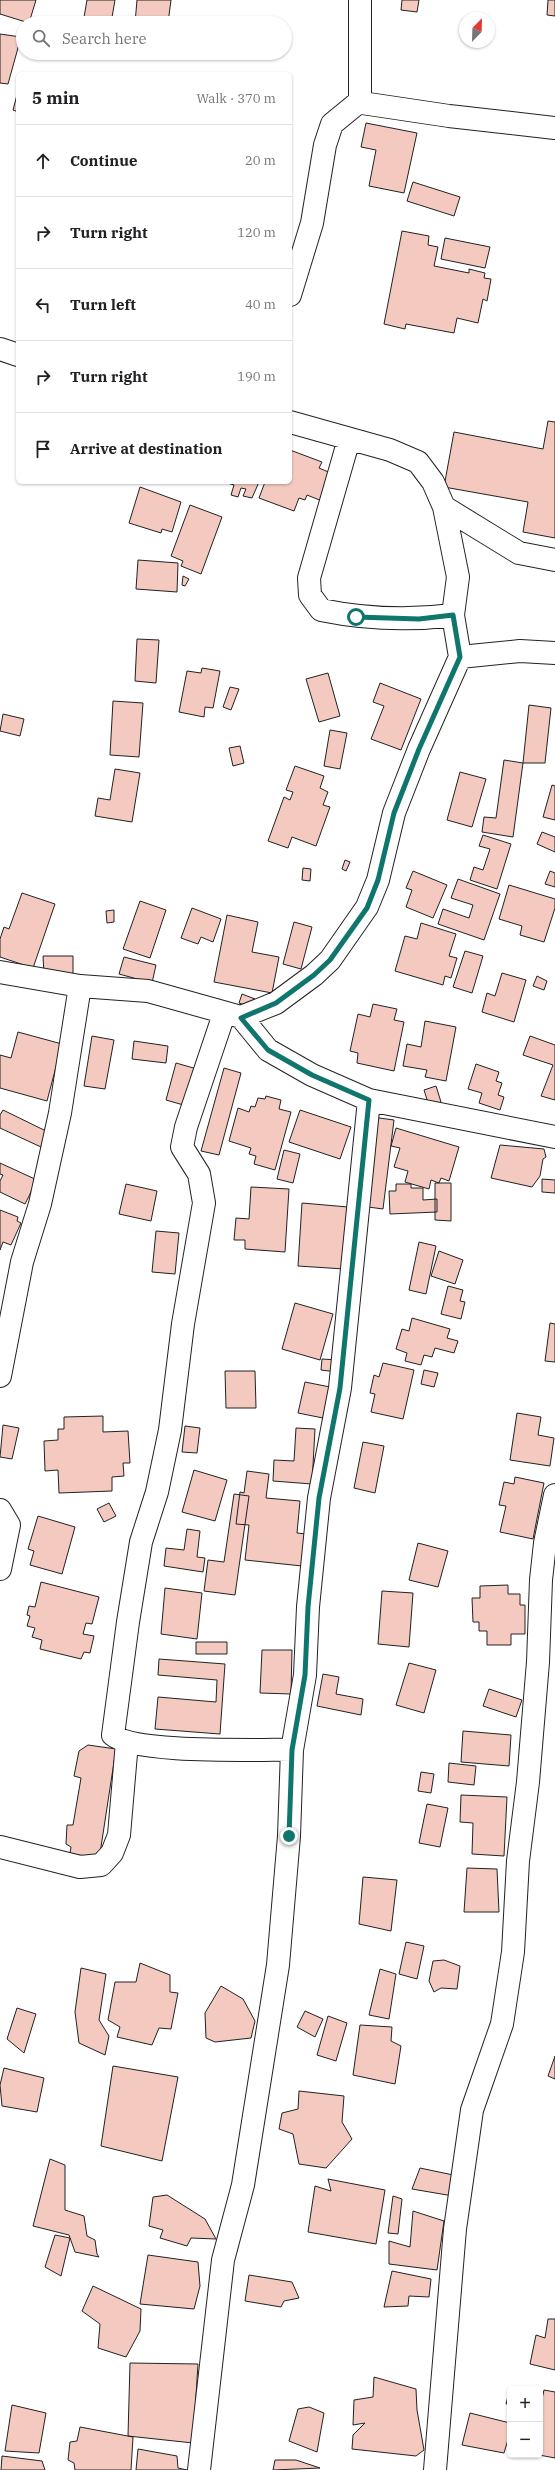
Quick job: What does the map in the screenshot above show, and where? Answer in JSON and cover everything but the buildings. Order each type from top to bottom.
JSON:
[{"type":"street","points":[[360,0],[360,101]]},
{"type":"street","points":[[360,101],[362,103],[449,116],[555,128]]},
{"type":"street","points":[[292,288],[312,223],[325,145],[332,124],[360,101]]},
{"type":"street","points":[[0,349],[16,354]]},
{"type":"street","points":[[233,1016],[276,1003],[314,975],[330,960],[367,908],[378,880],[394,813],[419,749],[460,657],[453,615],[458,577],[444,507],[433,482],[418,462],[390,450],[292,423]]},
{"type":"street","points":[[349,439],[309,578],[310,595],[321,610],[356,617],[419,619],[453,615]]},
{"type":"street","points":[[444,507],[519,553],[555,560]]},
{"type":"street","points":[[460,657],[520,651],[555,654]]},
{"type":"street","points":[[0,972],[80,986],[148,992],[233,1016],[268,1050],[312,1075],[369,1100],[555,1137]]},
{"type":"street","points":[[0,1376],[22,1262],[40,1204],[60,1113],[80,986]]},
{"type":"street","points":[[233,1016],[186,1126],[182,1147],[199,1174],[204,1203],[183,1324],[170,1430],[157,1492],[141,1542],[116,1704],[113,1735],[119,1740],[144,1746],[292,1750]]},
{"type":"street","points":[[199,2470],[223,2260],[243,2185],[278,1965],[289,1836],[292,1750],[305,1675],[308,1607],[319,1498],[340,1388],[369,1100]]},
{"type":"street","points":[[435,2470],[455,2229],[472,2110],[502,2024],[513,1952],[518,1860],[528,1782],[538,1662],[541,1580],[545,1543],[555,1495]]},
{"type":"street","points":[[0,1510],[9,1525],[0,1569]]},
{"type":"street","points":[[0,1848],[80,1867],[101,1865],[112,1853],[119,1835],[127,1742]]},
{"type":"route","points":[[289,1836],[292,1750],[305,1675],[308,1607],[319,1498],[340,1388],[350,1276],[369,1100],[312,1075],[268,1050],[241,1018],[276,1003],[314,975],[330,960],[350,934],[367,908],[378,880],[394,813],[419,749],[460,657],[453,615],[419,619],[356,617]]}]
